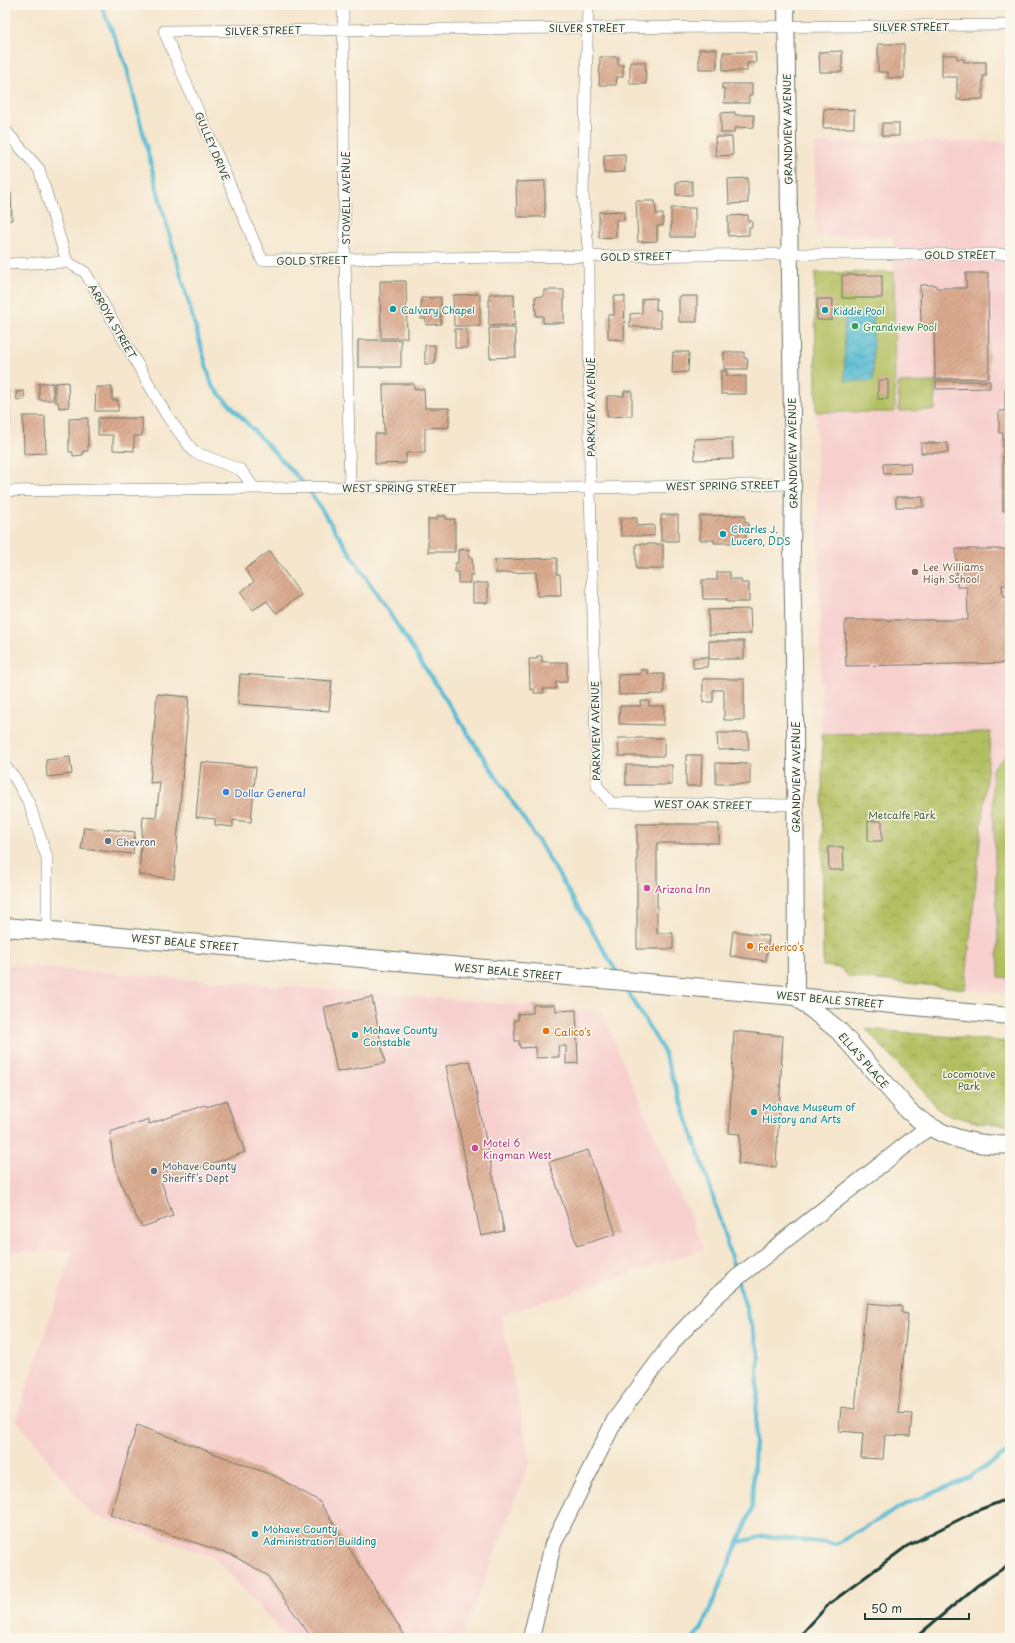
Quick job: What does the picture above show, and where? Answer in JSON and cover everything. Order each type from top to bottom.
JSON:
[{"type":"main road","name":"GRANDVIEW AVENUE","points":[[786,5],[793,484],[792,549],[796,996]]},
{"type":"main road","name":"WEST BEALE STREET","points":[[5,927],[1010,1016]]},
{"type":"main road","name":"ELLA'S PLACE","points":[[796,996],[839,1031],[909,1111],[930,1126],[966,1141],[1010,1144]]},
{"type":"main road","points":[[530,1638],[552,1544],[616,1420],[675,1339],[714,1298],[763,1256],[805,1225],[930,1126]]},
{"type":"street","name":"STOWELL AVENUE","points":[[343,5],[345,259],[350,487]]},
{"type":"street","name":"PARKVIEW AVENUE","points":[[588,5],[583,196],[589,257],[590,488],[597,786],[611,803]]},
{"type":"street","name":"SILVER STREET","points":[[164,31],[1010,25]]},
{"type":"street","name":"GULLEY DRIVE","points":[[164,31],[262,260]]},
{"type":"street","points":[[5,130],[39,169],[67,262],[5,264]]},
{"type":"street","name":"GOLD STREET","points":[[262,260],[789,254],[1010,254]]},
{"type":"street","name":"ARROYA STREET","points":[[67,262],[85,272],[167,416],[194,452],[241,470],[254,488]]},
{"type":"street","name":"WEST SPRING STREET","points":[[5,491],[350,487],[590,488],[793,484]]},
{"type":"street","points":[[5,766],[16,778],[29,803],[47,858],[47,930]]},
{"type":"street","name":"WEST OAK STREET","points":[[611,803],[795,805]]},
{"type":"shaded area","name":"Lee Williams High School","points":[[1010,141],[1010,993],[965,989],[991,732],[822,734],[816,412],[895,412],[894,272],[893,236],[816,236],[814,143]]},
{"type":"shaded area","points":[[5,965],[601,1011],[704,1249],[501,1315],[530,1461],[462,1638],[287,1638],[214,1557],[90,1514],[16,1419],[73,1251],[5,1251]]},
{"type":"green space","name":"Grandview Pool","points":[[894,272],[895,412],[816,412],[815,273]]},
{"type":"green space","points":[[935,382],[935,410],[899,411],[898,383]]},
{"type":"green space","name":"Metcalfe Park","points":[[991,732],[965,989],[849,977],[840,968],[823,966],[822,734]]},
{"type":"green space","points":[[1004,757],[1010,757],[1010,978],[999,977],[992,769]]},
{"type":"green space","name":"Locomotive Park","points":[[866,1029],[1010,1042],[1010,1125],[979,1123],[943,1113]]},
{"type":"water","points":[[844,316],[873,316],[873,381],[845,381]]},
{"type":"building","points":[[878,44],[904,44],[904,78],[888,78],[888,72],[878,72]]},
{"type":"building","points":[[699,49],[717,49],[717,69],[699,69]]},
{"type":"building","points":[[842,51],[842,72],[820,72],[819,52]]},
{"type":"building","points":[[723,52],[755,52],[756,63],[747,63],[747,71],[723,71]]},
{"type":"building","points":[[942,55],[957,55],[957,59],[964,59],[964,62],[986,62],[986,76],[983,76],[983,99],[957,100],[957,77],[942,77]]},
{"type":"building","points":[[600,57],[618,57],[618,65],[623,65],[623,77],[617,77],[616,85],[599,85]]},
{"type":"building","points":[[630,62],[645,62],[646,84],[630,84]]},
{"type":"building","points":[[722,84],[752,84],[752,95],[749,95],[749,103],[724,103],[725,89],[722,89]]},
{"type":"building","points":[[824,109],[854,110],[854,128],[823,128]]},
{"type":"building","points":[[735,112],[735,115],[754,115],[754,127],[734,128],[734,133],[721,133],[721,113]]},
{"type":"building","points":[[882,123],[899,123],[899,136],[882,136]]},
{"type":"building","points":[[715,137],[732,137],[733,155],[716,156]]},
{"type":"building","points":[[625,154],[625,172],[604,173],[604,155]]},
{"type":"building","points":[[748,178],[748,203],[729,204],[728,179]]},
{"type":"building","points":[[545,181],[545,217],[517,217],[516,182]]},
{"type":"building","points":[[692,181],[692,195],[676,195],[676,182]]},
{"type":"building","points":[[5,193],[11,193],[12,220],[5,220]]},
{"type":"building","points":[[636,201],[655,201],[656,214],[663,214],[663,226],[657,226],[657,241],[638,242]]},
{"type":"building","points":[[671,208],[695,208],[695,237],[671,237]]},
{"type":"building","points":[[624,211],[624,220],[616,220],[616,237],[599,238],[599,212]]},
{"type":"building","points":[[748,215],[748,221],[752,221],[752,227],[749,227],[749,235],[728,236],[728,216]]},
{"type":"building","points":[[966,273],[988,273],[989,378],[935,379],[934,325],[921,325],[920,285],[936,285],[936,288],[966,288]]},
{"type":"building","points":[[842,275],[882,275],[882,298],[842,298]]},
{"type":"building","name":"Calvary Chapel","points":[[380,281],[406,281],[407,338],[381,338]]},
{"type":"building","points":[[544,290],[564,290],[564,323],[543,323],[543,316],[536,316],[535,297],[544,296]]},
{"type":"building","points":[[480,294],[480,326],[454,326],[453,295]]},
{"type":"building","points":[[489,294],[514,294],[515,325],[489,326]]},
{"type":"building","points":[[614,296],[625,296],[624,340],[608,339],[608,315],[614,315]]},
{"type":"building","points":[[679,296],[697,296],[697,322],[679,322]]},
{"type":"building","points":[[441,297],[441,324],[426,325],[426,319],[421,319],[421,298]]},
{"type":"building","points":[[656,298],[656,310],[660,310],[661,327],[630,327],[630,314],[642,313],[642,299]]},
{"type":"building","name":"Kiddie Pool","points":[[817,299],[833,299],[832,320],[817,320]]},
{"type":"building","points":[[489,328],[515,328],[516,357],[490,358]]},
{"type":"building","points":[[455,329],[467,329],[467,348],[455,348]]},
{"type":"building","points":[[358,340],[401,340],[401,367],[358,367]]},
{"type":"building","points":[[425,345],[435,345],[435,364],[425,364]]},
{"type":"building","points":[[673,352],[689,352],[688,372],[672,373]]},
{"type":"building","points":[[724,352],[744,352],[744,358],[748,359],[747,369],[724,369]]},
{"type":"building","points":[[721,371],[727,371],[727,376],[746,376],[746,394],[721,394]]},
{"type":"building","points":[[878,380],[888,380],[888,399],[878,399]]},
{"type":"building","points":[[936,381],[990,381],[990,388],[936,389]]},
{"type":"building","points":[[68,382],[69,407],[59,408],[58,402],[55,402],[55,383]]},
{"type":"building","points":[[39,383],[53,383],[53,400],[39,400]]},
{"type":"building","points":[[383,384],[414,384],[414,389],[424,389],[425,408],[449,408],[449,427],[425,428],[425,453],[406,453],[406,463],[375,464],[375,434],[384,434]]},
{"type":"building","points":[[96,387],[112,387],[112,400],[118,400],[118,411],[95,411]]},
{"type":"building","points":[[1005,389],[1010,389],[1010,511],[1003,511],[1003,433],[999,433],[999,411],[1005,411]]},
{"type":"building","points":[[5,391],[9,391],[10,425],[5,425]]},
{"type":"building","points":[[24,391],[25,399],[17,400],[16,392]]},
{"type":"building","points":[[624,391],[632,391],[632,416],[607,417],[607,396],[624,396]]},
{"type":"building","points":[[23,416],[45,416],[46,453],[24,454]]},
{"type":"building","points":[[88,418],[88,451],[83,451],[83,455],[73,456],[73,452],[69,452],[69,419]]},
{"type":"building","points":[[98,418],[142,418],[142,436],[134,436],[134,451],[113,450],[113,435],[98,435]]},
{"type":"building","points":[[732,438],[733,459],[695,460],[694,439]]},
{"type":"building","points":[[921,443],[948,443],[948,453],[921,453]]},
{"type":"building","points":[[910,463],[911,473],[884,474],[883,464]]},
{"type":"building","points":[[896,497],[923,497],[923,507],[896,507]]},
{"type":"building","points":[[661,515],[678,515],[678,541],[661,541]]},
{"type":"building","name":"Charles J. Lucero, DDS","points":[[745,515],[745,522],[748,522],[749,529],[746,529],[746,539],[733,539],[733,543],[714,543],[714,540],[700,540],[700,516]]},
{"type":"building","points":[[437,516],[446,516],[446,519],[455,519],[455,552],[428,552],[428,519],[437,519]]},
{"type":"building","points":[[620,518],[637,518],[637,526],[654,525],[654,536],[621,536]]},
{"type":"building","points":[[636,544],[663,544],[663,569],[636,569]]},
{"type":"building","points":[[469,549],[469,558],[472,558],[473,575],[470,575],[470,583],[458,583],[458,572],[455,572],[455,563],[458,563],[458,550]]},
{"type":"building","points":[[956,549],[1010,549],[1010,585],[1002,585],[1003,597],[1010,597],[1010,663],[846,666],[845,620],[968,620],[967,587],[957,587]]},
{"type":"building","points":[[270,551],[301,595],[276,613],[267,601],[253,610],[240,592],[254,582],[245,569]]},
{"type":"building","points":[[557,558],[557,574],[560,574],[561,596],[537,596],[536,572],[496,573],[495,560]]},
{"type":"building","points":[[717,572],[730,572],[730,579],[741,579],[741,583],[749,583],[749,602],[727,602],[727,599],[703,599],[702,580],[717,580]]},
{"type":"building","points":[[473,583],[488,583],[488,603],[473,603]]},
{"type":"building","points":[[750,609],[751,634],[709,635],[708,610]]},
{"type":"building","points":[[709,641],[744,641],[744,659],[709,659]]},
{"type":"building","points":[[537,656],[542,656],[542,662],[567,662],[567,682],[556,682],[556,689],[543,689],[544,693],[534,693],[534,689],[530,690],[529,659],[537,659]]},
{"type":"building","points":[[708,657],[707,667],[693,668],[693,658]]},
{"type":"building","points":[[641,670],[648,670],[648,674],[664,674],[664,694],[619,695],[618,675],[641,674]]},
{"type":"building","points":[[240,674],[332,681],[329,711],[238,704]]},
{"type":"building","points":[[703,679],[744,679],[744,720],[724,720],[724,690],[713,690],[713,702],[703,702]]},
{"type":"building","points":[[157,694],[189,697],[174,879],[139,875],[143,817],[156,818],[160,782],[150,783]]},
{"type":"building","points":[[641,701],[649,701],[649,706],[664,706],[664,725],[619,724],[620,706],[641,706]]},
{"type":"building","points":[[717,733],[748,733],[749,749],[718,750]]},
{"type":"building","points":[[618,738],[664,738],[664,756],[619,756]]},
{"type":"building","points":[[686,755],[702,755],[701,786],[686,786]]},
{"type":"building","points":[[70,757],[72,774],[47,777],[46,760]]},
{"type":"building","name":"Dollar General","points":[[201,762],[256,767],[251,822],[233,820],[233,827],[215,825],[215,819],[196,817]]},
{"type":"building","points":[[716,763],[750,764],[750,784],[716,784]]},
{"type":"building","points":[[626,765],[672,765],[672,785],[626,785]]},
{"type":"building","points":[[868,821],[882,821],[882,841],[868,841]]},
{"type":"building","name":"Arizona Inn","points":[[637,824],[719,824],[719,843],[657,843],[657,933],[673,933],[673,949],[637,949]]},
{"type":"building","name":"Chevron","points":[[84,827],[135,832],[133,854],[81,849]]},
{"type":"building","points":[[828,847],[843,847],[844,870],[829,870]]},
{"type":"building","name":"Federico's","points":[[733,931],[769,936],[766,961],[730,956]]},
{"type":"building","name":"Mohave County Constable","points":[[372,997],[385,1063],[337,1072],[324,1007]]},
{"type":"building","name":"Calico's","points":[[533,1005],[555,1005],[556,1011],[576,1010],[578,1063],[566,1064],[566,1046],[558,1046],[559,1057],[536,1058],[536,1047],[520,1048],[519,1041],[515,1041],[514,1020],[518,1020],[518,1014],[533,1013]]},
{"type":"building","name":"Mohave Museum of History and Arts","points":[[734,1031],[783,1036],[776,1167],[738,1164],[740,1134],[729,1133]]},
{"type":"building","name":"Motel 6 Kingman West","points":[[470,1061],[504,1231],[481,1236],[446,1066]]},
{"type":"building","name":"Mohave County Sheriff's Dept","points":[[226,1100],[245,1152],[161,1181],[173,1216],[142,1227],[131,1207],[113,1161],[110,1132],[149,1119],[149,1124]]},
{"type":"building","points":[[588,1150],[616,1234],[577,1246],[549,1162]]},
{"type":"building","points":[[867,1303],[902,1306],[902,1313],[908,1314],[898,1413],[912,1414],[910,1436],[885,1435],[883,1459],[861,1458],[863,1433],[839,1431],[841,1407],[855,1409]]},
{"type":"building","name":"Mohave County Administration Building","points":[[137,1425],[275,1476],[319,1501],[404,1634],[398,1638],[312,1638],[267,1575],[230,1554],[110,1515]]},
{"type":"waterway","points":[[101,5],[126,65],[162,208],[212,386],[307,487],[542,847],[619,976]]},
{"type":"waterway","points":[[625,987],[663,1050],[707,1177],[736,1274]]},
{"type":"waterway","points":[[693,1638],[702,1628],[752,1509],[759,1351],[738,1282]]},
{"type":"waterway","points":[[739,1542],[765,1536],[836,1544],[904,1505],[968,1478],[1010,1451]]},
{"type":"railway","points":[[798,1638],[829,1604],[907,1546],[976,1511],[1010,1498]]},
{"type":"railway","points":[[915,1638],[978,1585],[1010,1564]]},
{"type":"place","name":"Calvary Chapel","points":[[393,309]]},
{"type":"place","name":"Kiddie Pool","points":[[825,310]]},
{"type":"place","name":"Grandview Pool","points":[[855,326]]},
{"type":"place","name":"Charles J. Lucero, DDS","points":[[723,534]]},
{"type":"place","name":"Lee Williams High School","points":[[915,572]]},
{"type":"place","name":"Dollar General","points":[[226,792]]},
{"type":"place","name":"Chevron","points":[[108,841]]},
{"type":"place","name":"Arizona Inn","points":[[647,888]]},
{"type":"place","name":"Federico's","points":[[750,946]]},
{"type":"place","name":"Calico's","points":[[546,1031]]},
{"type":"place","name":"Mohave County Constable","points":[[355,1035]]},
{"type":"place","name":"Mohave Museum of History and Arts","points":[[754,1112]]},
{"type":"place","name":"Motel 6 Kingman West","points":[[475,1148]]},
{"type":"place","name":"Mohave County Sheriff's Dept","points":[[154,1171]]},
{"type":"place","name":"Mohave County Administration Building","points":[[255,1534]]}]
